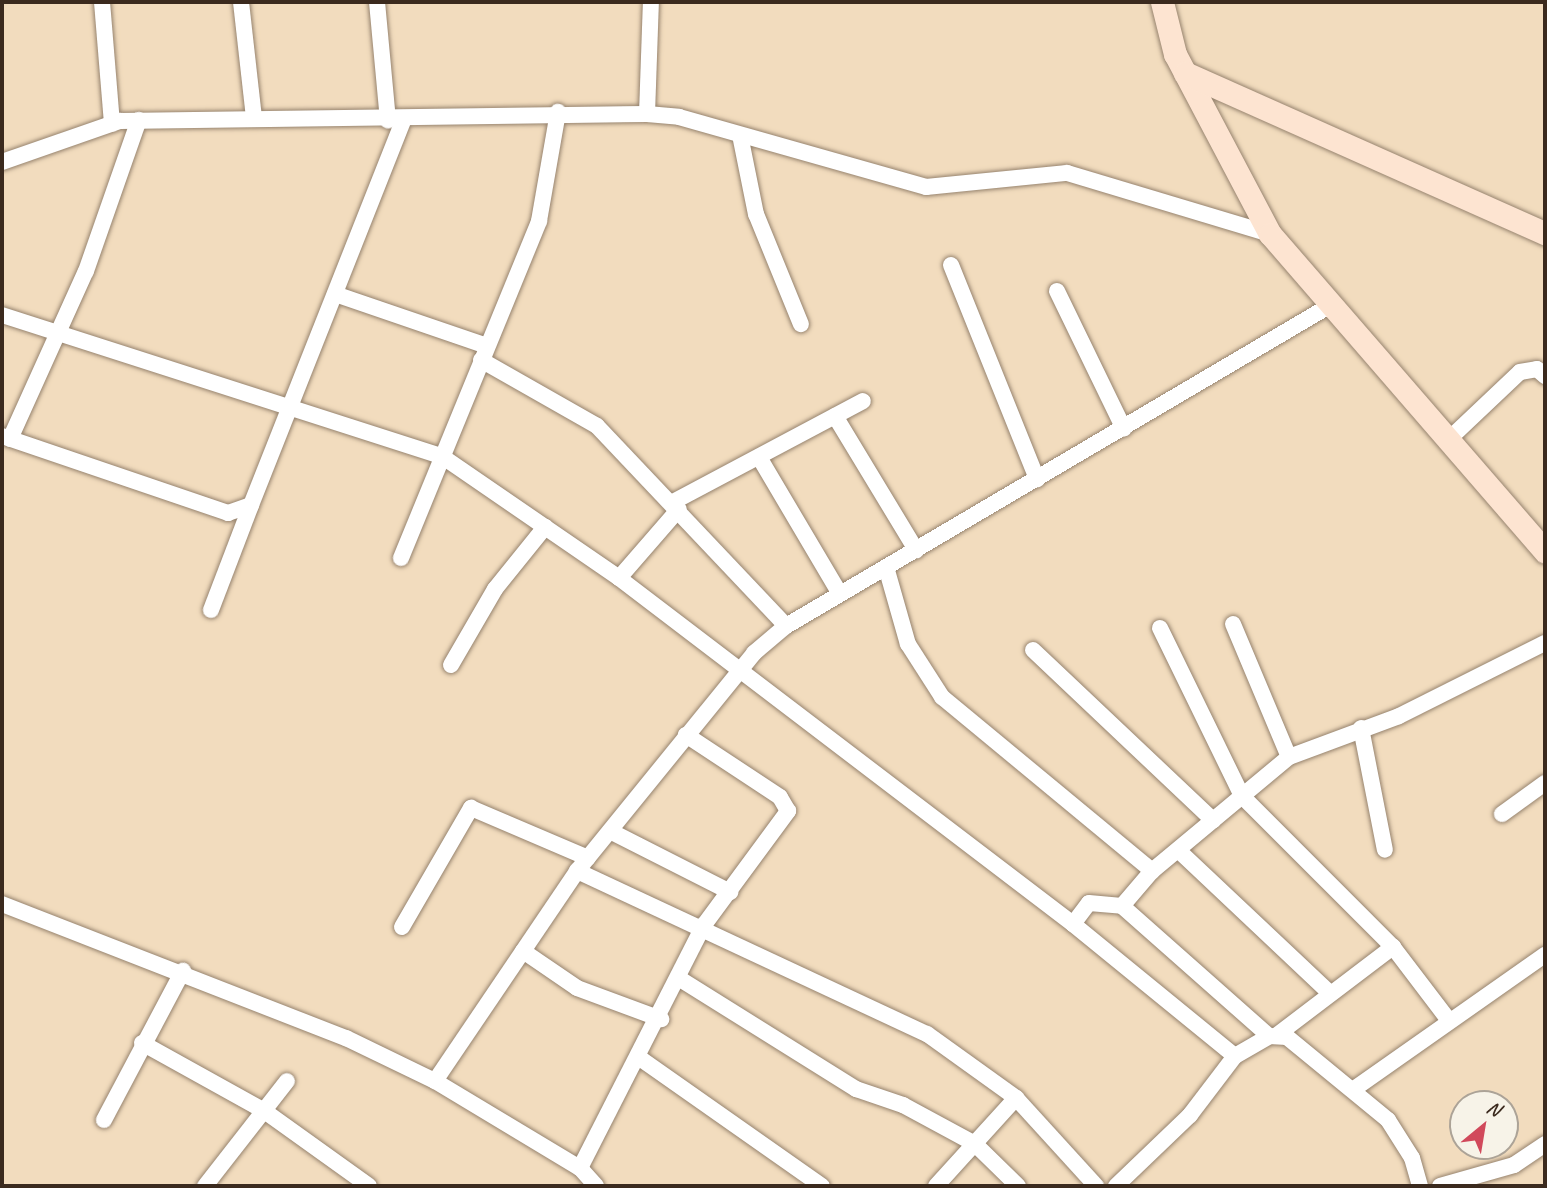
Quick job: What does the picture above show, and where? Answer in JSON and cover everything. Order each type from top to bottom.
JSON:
[{"type":"street","points":[[102,2],[111,124]]},
{"type":"street","points":[[241,2],[254,117]]},
{"type":"street","points":[[211,610],[335,294],[396,120],[377,2]]},
{"type":"street","points":[[1161,2],[1185,73],[1270,234],[1329,306],[1545,551]]},
{"type":"street","points":[[648,114],[657,4]]},
{"type":"street","points":[[1185,73],[1545,233]]},
{"type":"street","points":[[2,162],[111,124],[139,120],[254,117],[396,120],[558,112],[648,114],[740,135],[926,187],[1067,173],[1270,234]]},
{"type":"street","points":[[401,558],[539,221],[558,112]]},
{"type":"street","points":[[139,120],[58,332],[6,437],[228,513],[251,505]]},
{"type":"street","points":[[740,135],[756,214],[801,324]]},
{"type":"street","points":[[951,265],[1037,479]]},
{"type":"street","points":[[1056,290],[1124,429]]},
{"type":"street","points":[[335,294],[484,353],[597,426],[676,506],[786,626]]},
{"type":"street","points":[[435,1081],[577,871],[738,670],[786,626],[1329,306]]},
{"type":"street","points":[[2,315],[290,405],[443,457],[619,578],[1073,924],[1235,1056]]},
{"type":"street","points":[[1447,440],[1520,372],[1537,369],[1545,376]]},
{"type":"street","points":[[619,578],[676,506],[863,401]]},
{"type":"street","points":[[835,416],[916,550]]},
{"type":"street","points":[[760,457],[840,594]]},
{"type":"street","points":[[451,666],[495,589],[545,527]]},
{"type":"street","points":[[886,567],[908,644],[942,697],[1153,872]]},
{"type":"street","points":[[1233,624],[1289,757]]},
{"type":"street","points":[[1160,628],[1242,796],[1393,947],[1447,1018]]},
{"type":"street","points":[[1122,906],[1153,872],[1289,757],[1399,716],[1545,643]]},
{"type":"street","points":[[1033,650],[1213,820]]},
{"type":"street","points":[[1361,728],[1385,850]]},
{"type":"street","points":[[580,1168],[641,1059],[704,925],[788,811],[780,797],[686,735]]},
{"type":"street","points":[[1502,814],[1545,783]]},
{"type":"street","points":[[402,927],[471,808],[588,858]]},
{"type":"street","points":[[610,831],[730,892]]},
{"type":"street","points":[[1178,850],[1330,993]]},
{"type":"street","points":[[577,871],[704,925],[927,1034],[1017,1098],[1096,1186]]},
{"type":"street","points":[[1073,924],[1089,903],[1122,906],[1273,1036],[1354,1089],[1388,1120],[1412,1158],[1420,1186]]},
{"type":"street","points":[[2,904],[183,971],[435,1081],[580,1168],[596,1186]]},
{"type":"street","points":[[1116,1186],[1191,1115],[1235,1056],[1273,1036],[1393,947]]},
{"type":"street","points":[[523,951],[577,988],[661,1019]]},
{"type":"street","points":[[1354,1089],[1447,1018],[1545,955]]},
{"type":"street","points":[[104,1120],[142,1042],[183,971]]},
{"type":"street","points":[[680,979],[856,1090],[903,1105],[975,1144],[1018,1186]]},
{"type":"street","points":[[142,1042],[264,1111],[365,1185]]},
{"type":"street","points":[[641,1059],[822,1186]]},
{"type":"street","points":[[205,1186],[287,1081]]},
{"type":"street","points":[[936,1186],[1017,1098]]},
{"type":"street","points":[[1440,1186],[1514,1166],[1545,1144]]}]
